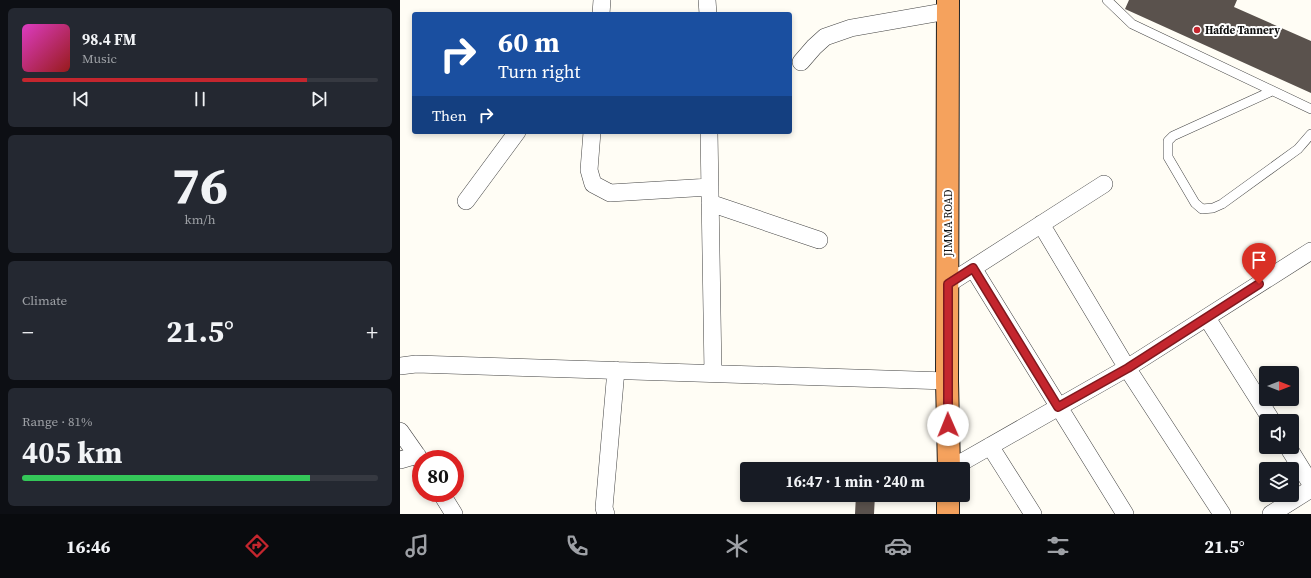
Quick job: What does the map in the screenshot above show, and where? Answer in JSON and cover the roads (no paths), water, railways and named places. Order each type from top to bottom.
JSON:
[{"type":"highway","name":"JIMMA ROAD","points":[[948,6],[947,380],[949,462]]},
{"type":"highway","points":[[948,502],[948,514]]},
{"type":"street","points":[[601,12],[602,0]]},
{"type":"street","points":[[707,0],[708,12]]},
{"type":"street","points":[[801,62],[825,37],[851,28],[948,6]]},
{"type":"street","points":[[466,200],[516,134]]},
{"type":"street","points":[[592,134],[589,170],[593,184],[610,193],[710,195],[819,240]]},
{"type":"street","points":[[709,134],[713,373]]},
{"type":"street","points":[[948,284],[1104,184]]},
{"type":"street","points":[[1041,224],[1128,368],[1222,514]]},
{"type":"street","points":[[961,462],[1128,368],[1311,251]]},
{"type":"street","points":[[973,268],[1125,514]]},
{"type":"street","points":[[1207,318],[1268,414]]},
{"type":"street","points":[[400,366],[416,364],[947,380]]},
{"type":"street","points":[[606,514],[604,508],[616,370]]},
{"type":"street","points":[[400,431],[413,450]]},
{"type":"street","points":[[990,446],[1033,514]]},
{"type":"street","points":[[1292,454],[1311,484]]},
{"type":"street","points":[[400,460],[412,459]]},
{"type":"street","points":[[1271,514],[1311,489]]},
{"type":"street","points":[[447,502],[454,514]]},
{"type":"lane","points":[[1107,0],[1132,24],[1311,109]]},
{"type":"lane","points":[[1272,91],[1173,136],[1168,141],[1168,157],[1195,203],[1202,209],[1213,208],[1222,204],[1298,148],[1311,134]]},
{"type":"place","name":"Hafde Tannery","points":[[1197,30]]}]
